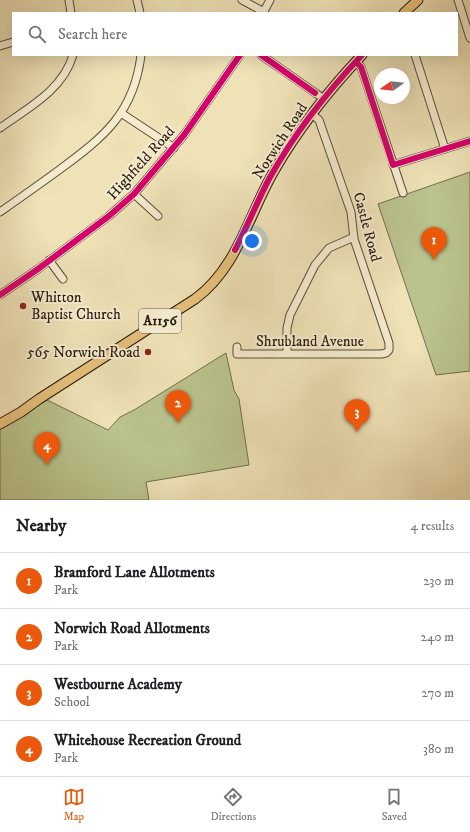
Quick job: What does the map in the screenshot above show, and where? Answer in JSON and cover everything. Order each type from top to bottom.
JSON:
[{"type":"main road","points":[[405,12],[418,0]]},
{"type":"main road","name":"Norwich Road","points":[[0,424],[21,412],[195,299],[209,288],[228,264],[271,175],[286,151],[312,114],[359,58]]},
{"type":"street","points":[[69,0],[71,12]]},
{"type":"street","points":[[137,0],[140,12]]},
{"type":"street","points":[[242,0],[263,12],[270,0]]},
{"type":"street","points":[[458,0],[470,38]]},
{"type":"street","points":[[0,46],[12,42]]},
{"type":"street","points":[[0,128],[57,85],[67,71],[72,56]]},
{"type":"street","points":[[0,212],[88,148],[108,130],[121,113],[136,83],[141,56]]},
{"type":"street","name":"Highfield Road","points":[[0,295],[109,216],[134,194],[174,148],[239,56]]},
{"type":"street","points":[[262,56],[324,99]]},
{"type":"street","points":[[415,56],[445,149]]},
{"type":"street","points":[[359,58],[403,193]]},
{"type":"street","points":[[121,113],[174,148]]},
{"type":"street","name":"Castle Road","points":[[312,114],[318,120],[351,212],[354,237],[389,343],[389,350]]},
{"type":"street","points":[[393,165],[470,141]]},
{"type":"street","points":[[134,194],[158,216]]},
{"type":"street","points":[[287,354],[287,328],[290,315],[315,265],[329,248],[346,239],[354,237]]},
{"type":"street","points":[[50,260],[63,279]]},
{"type":"street","name":"Shrubland Avenue","points":[[237,347],[237,354],[381,354],[386,353],[389,350]]},
{"type":"green space","points":[[470,172],[470,371],[436,375],[378,204]]},
{"type":"green space","points":[[226,353],[234,390],[239,399],[249,465],[146,482],[149,500],[0,500],[0,424],[41,397],[108,430],[120,417],[134,410]]},
{"type":"cycle path","points":[[0,295],[38,269],[109,216],[134,194],[184,135],[239,56]]},
{"type":"cycle path","points":[[262,56],[315,93]]},
{"type":"cycle path","points":[[235,250],[269,179],[289,146],[336,84],[361,56]]},
{"type":"cycle path","points":[[356,62],[361,67],[393,165],[470,141]]},
{"type":"place","name":"Bramford Lane Allotments","points":[[434,260]]},
{"type":"place","name":"Whitton Baptist Church","points":[[23,306]]},
{"type":"place","name":"565 Norwich Road","points":[[148,352]]},
{"type":"place","name":"Norwich Road Allotments","points":[[178,423]]},
{"type":"place","name":"Westbourne Academy","points":[[357,432]]},
{"type":"place","name":"Whitehouse Recreation Ground","points":[[47,465]]}]
